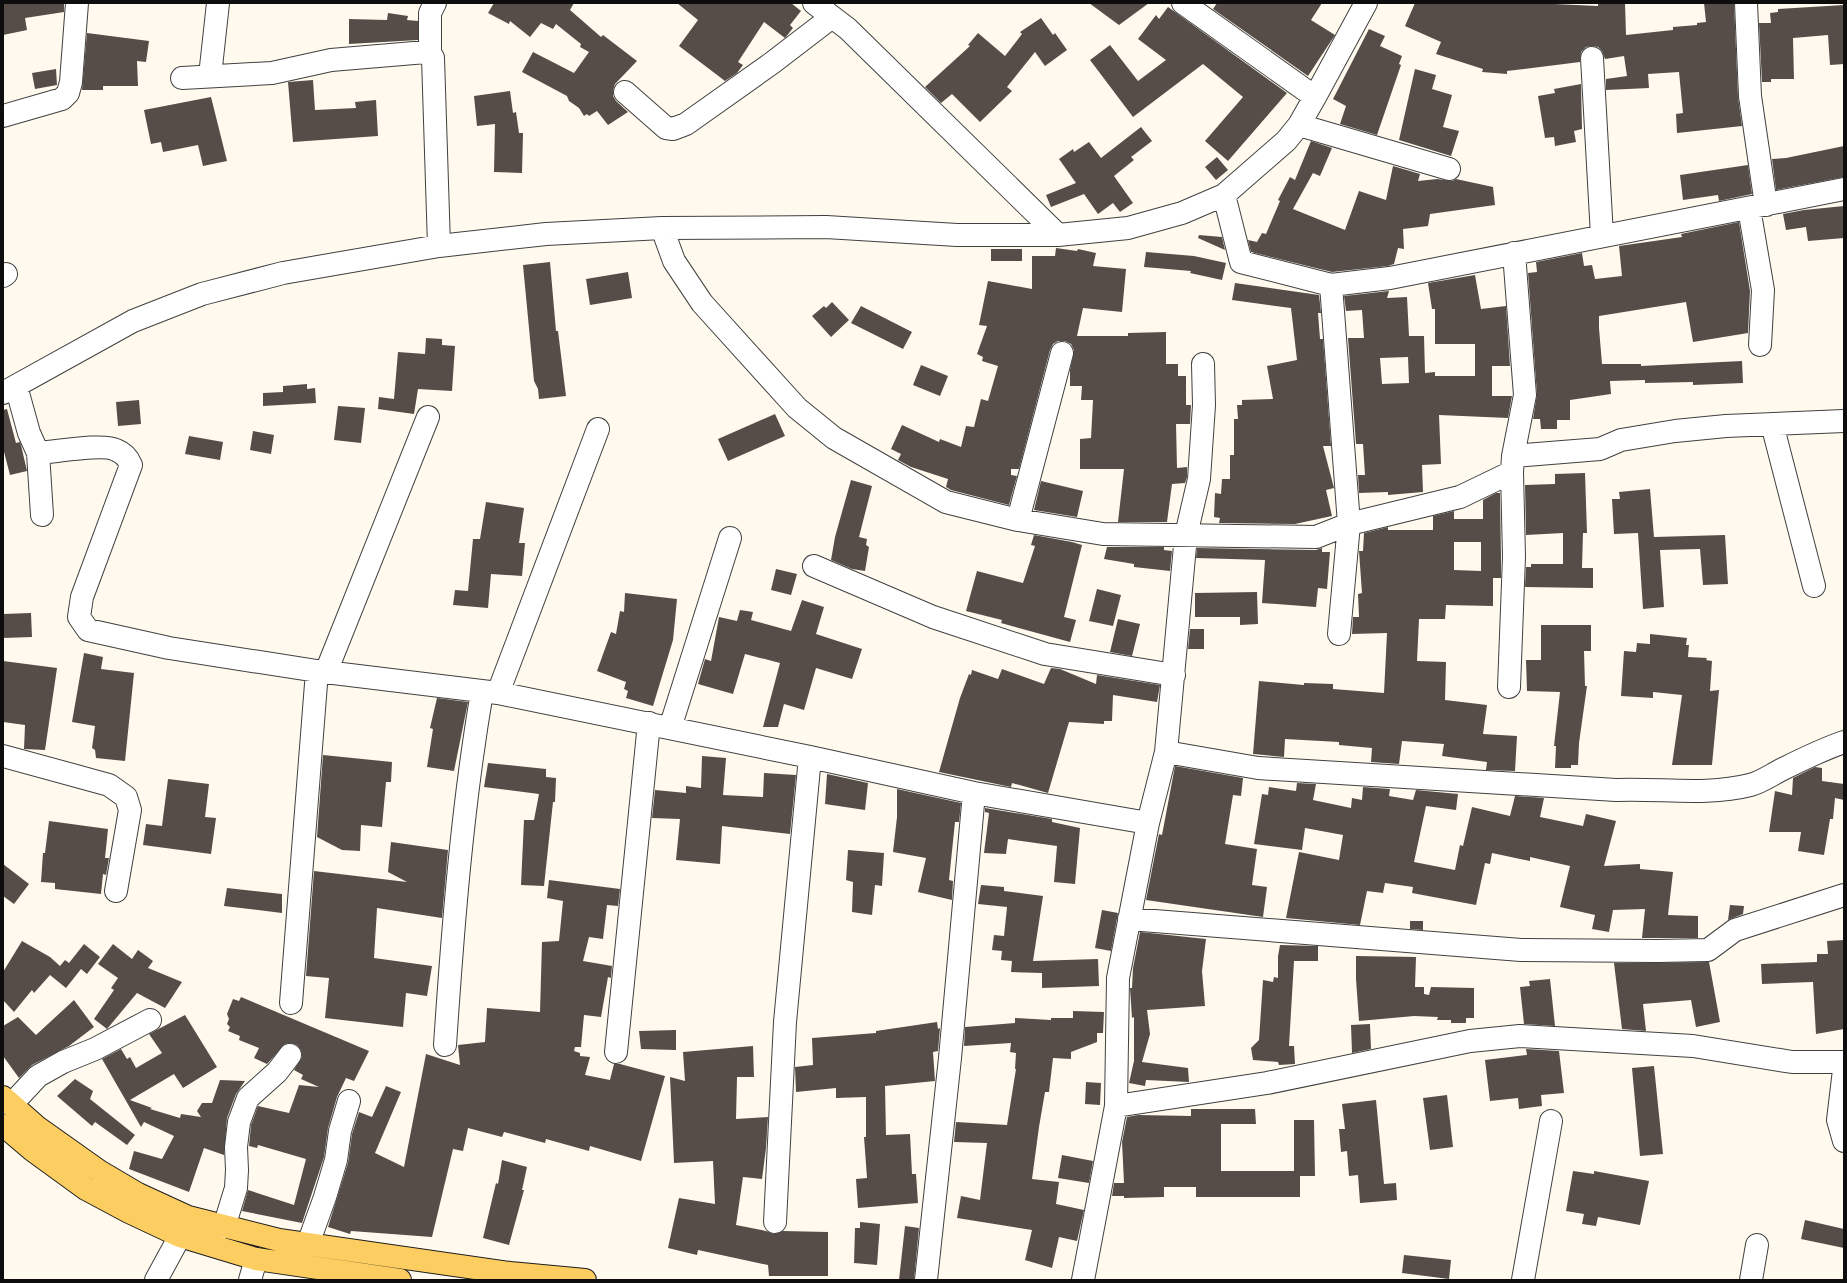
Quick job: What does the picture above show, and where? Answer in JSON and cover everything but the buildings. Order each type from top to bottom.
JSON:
[{"type":"main road","points":[[7,1101],[37,1127],[99,1171],[138,1194],[188,1217],[279,1240],[510,1273],[585,1280]]},
{"type":"main road","points":[[3,1125],[31,1149],[86,1189],[129,1212],[180,1236],[256,1259],[321,1274],[400,1280]]},
{"type":"street","points":[[3,116],[62,99],[68,93],[71,82],[77,3]]},
{"type":"street","points":[[210,76],[218,3]]},
{"type":"street","points":[[435,3],[430,13],[430,53],[433,58],[439,246]]},
{"type":"street","points":[[814,3],[848,29],[1058,235]]},
{"type":"street","points":[[1183,3],[1315,97]]},
{"type":"street","points":[[42,515],[38,453],[10,389],[134,321],[202,294],[283,273],[439,246],[546,234],[662,228],[826,227],[956,235],[1058,235],[1128,228],[1182,213],[1224,195],[1286,141],[1299,125],[1366,3]]},
{"type":"street","points":[[1746,3],[1750,96],[1763,290],[1760,345]]},
{"type":"street","points":[[625,92],[666,128],[673,129],[686,124],[832,17]]},
{"type":"street","points":[[182,78],[272,73],[331,60],[426,52],[430,53]]},
{"type":"street","points":[[1592,58],[1602,236]]},
{"type":"street","points":[[1299,125],[1449,169]]},
{"type":"street","points":[[1224,195],[1241,262],[1330,285],[1390,278],[1844,189]]},
{"type":"street","points":[[662,228],[674,261],[702,303],[797,408],[834,438],[946,502],[1018,520],[1103,534],[1316,537],[1349,524],[1460,497],[1513,464],[1600,449],[1621,440],[1675,431],[1726,426],[1844,421]]},
{"type":"street","points":[[1509,687],[1514,557],[1513,464],[1525,395],[1514,253]]},
{"type":"street","points":[[1330,285],[1349,524],[1339,634]]},
{"type":"street","points":[[1018,520],[1062,353]]},
{"type":"street","points":[[1083,1280],[1116,1106],[1118,978],[1148,823],[1166,752],[1186,535],[1199,479],[1204,405],[1203,364]]},
{"type":"street","points":[[291,1003],[322,672],[428,417]]},
{"type":"street","points":[[1772,424],[1814,586]]},
{"type":"street","points":[[445,1045],[460,850],[469,768],[490,693],[598,429]]},
{"type":"street","points":[[38,453],[105,447],[116,449],[128,458],[131,465],[82,597],[80,617],[88,630],[169,648],[322,672],[490,693],[660,725],[810,756],[974,793],[1148,823]]},
{"type":"street","points":[[616,1052],[660,725],[730,538]]},
{"type":"street","points":[[814,566],[933,617],[1045,654],[1174,675]]},
{"type":"street","points":[[1166,752],[1258,768],[1609,790],[1697,790],[1726,789],[1752,785],[1814,753],[1844,742]]},
{"type":"street","points":[[3,756],[109,785],[126,797],[130,810],[116,891]]},
{"type":"street","points":[[775,1222],[785,1022],[810,756]]},
{"type":"street","points":[[926,1280],[950,1058],[974,793]]},
{"type":"street","points":[[1129,919],[1521,950],[1708,950],[1735,930],[1844,895]]},
{"type":"street","points":[[7,1101],[48,1069],[95,1049],[150,1020]]},
{"type":"street","points":[[1116,1106],[1266,1082],[1470,1041],[1520,1036],[1693,1046],[1792,1062],[1844,1062]]},
{"type":"street","points":[[224,1227],[236,1188],[236,1147],[239,1122],[248,1098],[277,1072],[290,1055]]},
{"type":"street","points":[[1844,1070],[1838,1120],[1844,1141]]},
{"type":"street","points":[[308,1244],[326,1197],[336,1160],[340,1131],[349,1101]]},
{"type":"street","points":[[1523,1280],[1551,1121]]},
{"type":"street","points":[[156,1280],[180,1236]]},
{"type":"street","points":[[1751,1280],[1757,1245]]},
{"type":"street","points":[[250,1280],[256,1259]]},
{"type":"street","points":[[406,1280],[413,1259]]}]
